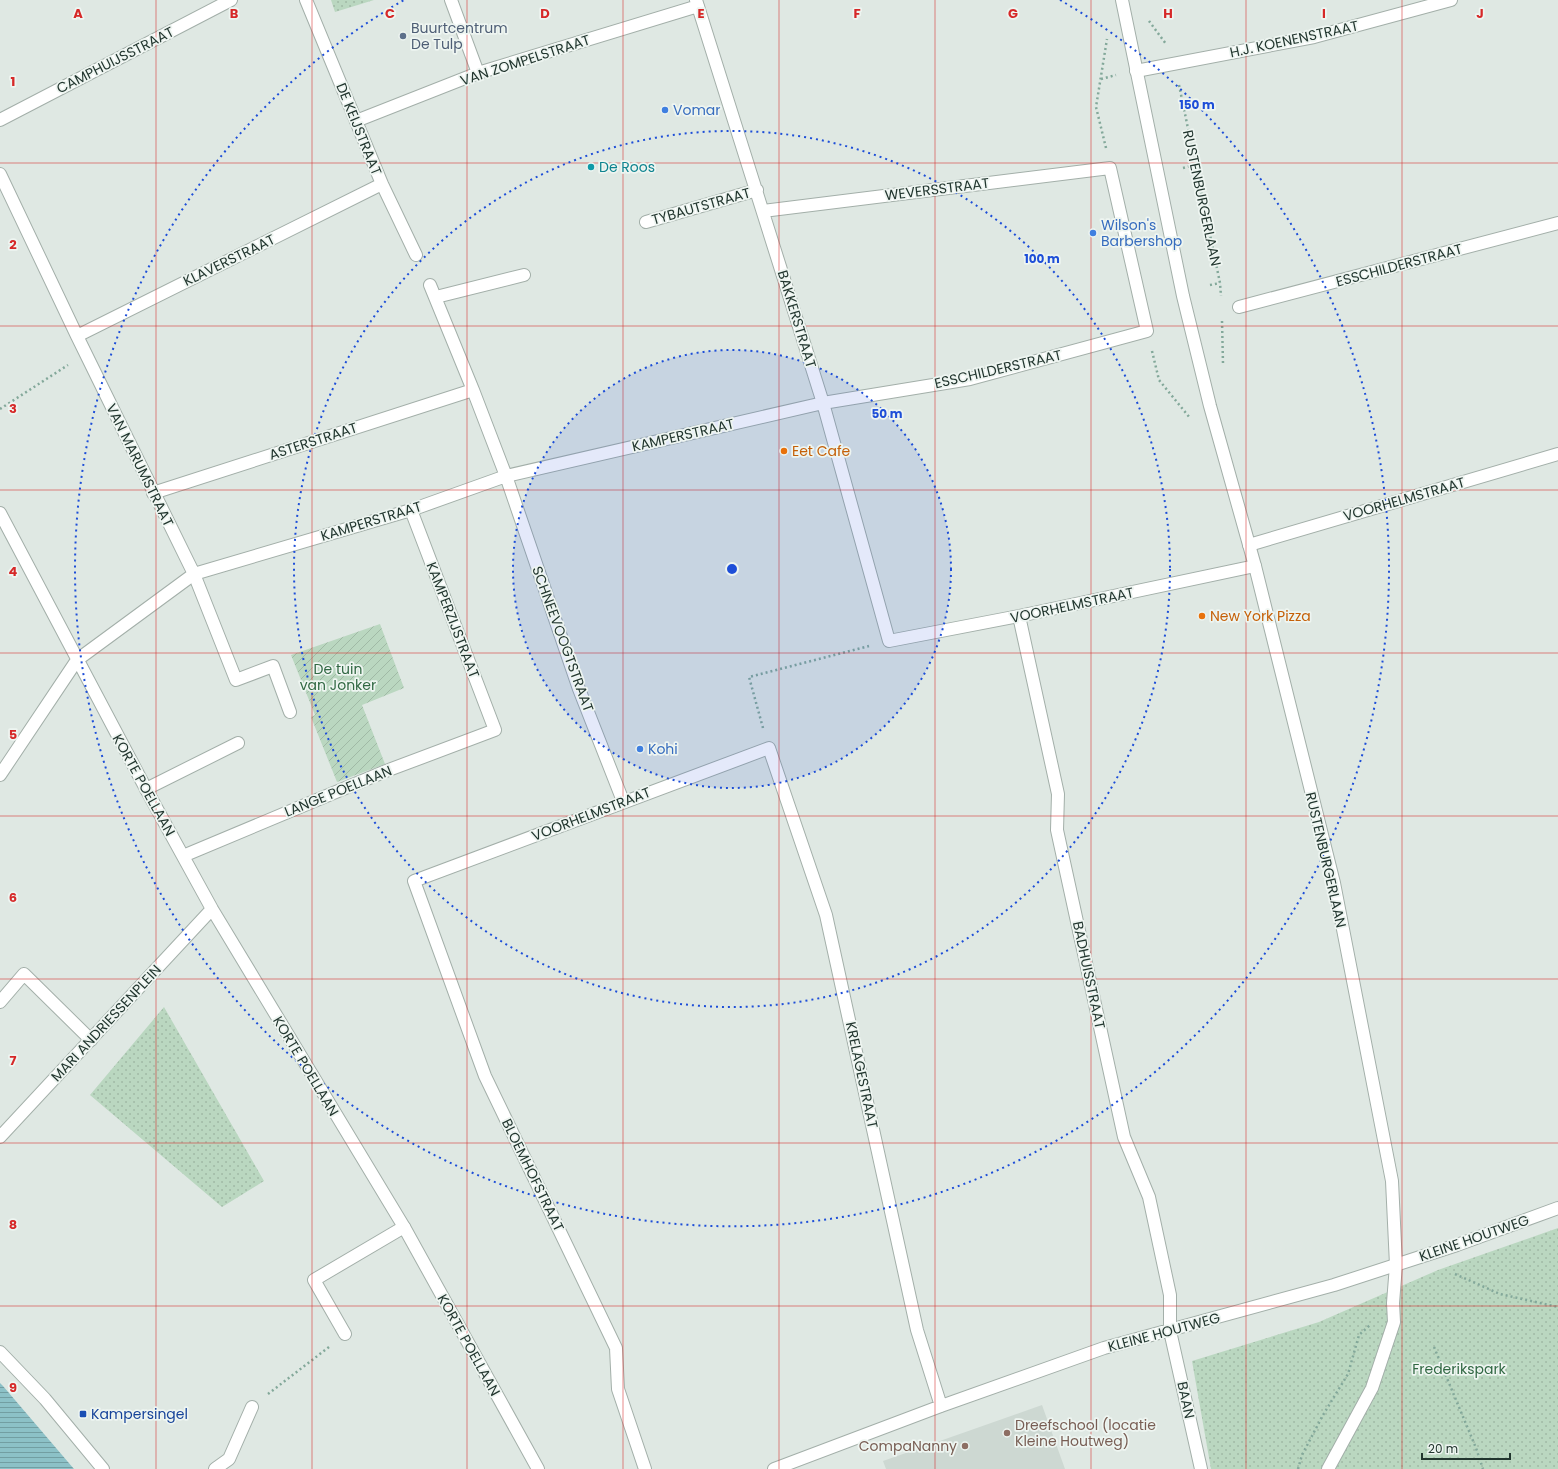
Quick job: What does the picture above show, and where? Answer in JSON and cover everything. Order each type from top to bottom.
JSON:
[{"type":"street","name":"CAMPHUIJSSTRAAT","points":[[0,120],[231,0]]},
{"type":"street","name":"DE KEIJSTRAAT","points":[[306,0],[382,184],[416,255]]},
{"type":"street","points":[[451,0],[478,73]]},
{"type":"street","name":"RUSTENBURGERLAAN","points":[[1122,0],[1183,296],[1210,406],[1255,566],[1334,883],[1392,1181],[1396,1265]]},
{"type":"street","name":"H.J. KOENENSTRAAT","points":[[1136,71],[1314,37],[1451,0]]},
{"type":"street","name":"VAN ZOMPELSTRAAT","points":[[356,121],[478,73],[697,3]]},
{"type":"street","name":"BAKKERSTRAAT","points":[[697,3],[823,403],[889,641]]},
{"type":"street","points":[[1110,168],[1147,332]]},
{"type":"street","name":"WEVERSSTRAAT","points":[[763,211],[1110,168]]},
{"type":"street","name":"VAN MARUMSTRAAT","points":[[0,174],[85,353],[194,574],[236,680],[273,666],[290,712]]},
{"type":"street","name":"KLAVERSTRAAT","points":[[77,336],[382,184]]},
{"type":"street","name":"TYBAUTSTRAAT","points":[[646,222],[757,190]]},
{"type":"street","name":"ESSCHILDERSTRAAT","points":[[1239,306],[1558,222]]},
{"type":"street","points":[[436,297],[524,275]]},
{"type":"street","points":[[430,285],[473,390]]},
{"type":"street","name":"ESSCHILDERSTRAAT","points":[[823,403],[970,379],[1147,332]]},
{"type":"street","name":"SCHNEEVOOGTSTRAAT","points":[[473,390],[506,476],[579,689],[623,801]]},
{"type":"street","name":"ASTERSTRAAT","points":[[153,493],[473,390]]},
{"type":"street","name":"KAMPERSTRAAT","points":[[0,775],[77,660],[194,574],[411,510],[506,476],[823,403]]},
{"type":"street","name":"VOORHELMSTRAAT","points":[[1249,545],[1558,454]]},
{"type":"street","name":"KAMPERZIJSTRAAT","points":[[411,510],[494,730]]},
{"type":"street","name":"KORTE POELLAAN","points":[[0,513],[146,789],[212,909],[404,1227],[538,1469]]},
{"type":"street","name":"VOORHELMSTRAAT","points":[[889,641],[1019,616],[1255,566]]},
{"type":"street","name":"BADHUISSTRAAT","points":[[1019,616],[1058,794],[1057,830],[1124,1137],[1149,1197],[1170,1296],[1170,1330]]},
{"type":"street","name":"LANGE POELLAAN","points":[[183,856],[386,771],[494,730]]},
{"type":"street","points":[[146,789],[238,743]]},
{"type":"street","name":"VOORHELMSTRAAT","points":[[414,881],[623,801],[769,748]]},
{"type":"street","name":"KRELAGESTRAAT","points":[[769,748],[826,915],[917,1330],[941,1406]]},
{"type":"street","name":"BLOEMHOFSTRAAT","points":[[414,881],[485,1076],[616,1348],[618,1389],[645,1469]]},
{"type":"street","name":"MARI ANDRIESSENPLEIN","points":[[0,1137],[212,909]]},
{"type":"street","points":[[0,1002],[24,974],[91,1040]]},
{"type":"street","name":"KLEINE HOUTWEG","points":[[774,1469],[941,1406],[1104,1348],[1334,1284],[1396,1265],[1457,1245],[1558,1208]]},
{"type":"street","points":[[345,1334],[314,1280],[404,1227]]},
{"type":"street","points":[[1328,1469],[1372,1388],[1394,1322],[1393,1303],[1396,1265]]},
{"type":"street","name":"BAAN","points":[[1170,1330],[1201,1469]]},
{"type":"street","points":[[0,1352],[45,1399],[103,1469]]},
{"type":"street","points":[[215,1469],[229,1460],[252,1407]]},
{"type":"path","name":"RUSTENBURGERLAAN","points":[[1147,18],[1168,48],[1174,64],[1220,283],[1221,297]]},
{"type":"path","points":[[1101,79],[1096,107],[1110,168]]},
{"type":"path","points":[[1183,168],[1195,166]]},
{"type":"path","points":[[1210,285],[1220,283]]},
{"type":"path","points":[[1221,369],[1223,361],[1222,319]]},
{"type":"path","points":[[1147,332],[1159,380],[1192,420]]},
{"type":"path","points":[[0,409],[85,353]]},
{"type":"path","points":[[769,748],[749,677],[889,641]]},
{"type":"path","points":[[1455,1274],[1500,1294],[1558,1307]]},
{"type":"path","points":[[1298,1469],[1302,1455],[1348,1374],[1359,1335],[1393,1303]]},
{"type":"path","points":[[252,1407],[345,1334]]},
{"type":"path","points":[[1434,1347],[1476,1448],[1483,1469]]},
{"type":"shaded area","name":"Dreefschool (locatie Kleine Houtweg)","points":[[1042,1405],[1065,1469],[886,1469],[883,1461]]},
{"type":"green space","points":[[331,0],[374,0],[335,12]]},
{"type":"green space","name":"De tuin van Jonker","points":[[380,624],[404,688],[362,705],[385,764],[337,782],[311,717],[315,715],[291,655]]},
{"type":"green space","points":[[164,1007],[264,1181],[222,1207],[90,1095]]},
{"type":"green space","name":"Frederikspark","points":[[1558,1228],[1558,1469],[1211,1469],[1192,1361],[1319,1322],[1438,1270]]},
{"type":"water","points":[[0,1383],[3,1386],[74,1469],[0,1469]]},
{"type":"place","name":"Buurtcentrum De Tulp","points":[[403,36]]},
{"type":"place","name":"Vomar","points":[[665,110]]},
{"type":"place","name":"De Roos","points":[[591,167]]},
{"type":"place","name":"Wilson's Barbershop","points":[[1093,233]]},
{"type":"place","name":"Eet Cafe","points":[[784,451]]},
{"type":"place","name":"New York Pizza","points":[[1202,616]]},
{"type":"place","name":"Kohi","points":[[640,749]]},
{"type":"place","name":"Kampersingel","points":[[83,1414]]},
{"type":"place","name":"Dreefschool (locatie Kleine Houtweg)","points":[[1007,1433]]},
{"type":"place","name":"CompaNanny","points":[[965,1446]]}]
